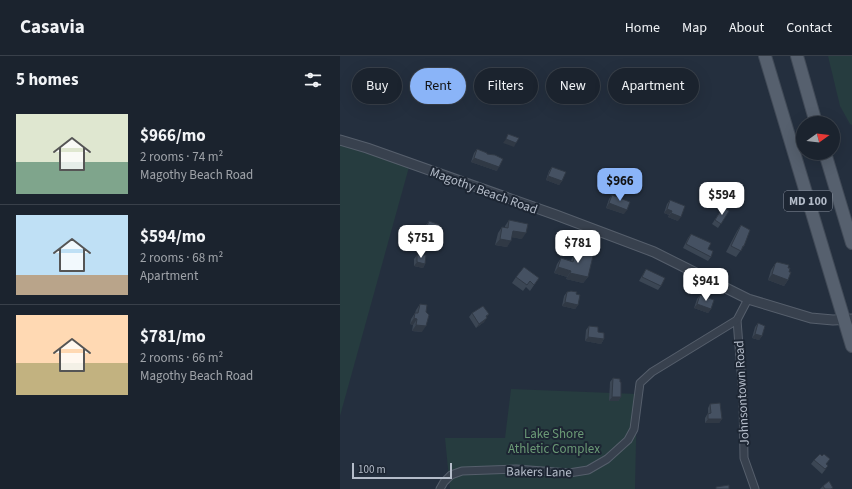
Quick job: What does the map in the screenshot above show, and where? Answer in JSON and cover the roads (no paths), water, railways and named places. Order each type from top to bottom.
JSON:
[{"type":"main road","name":"MD 100","points":[[765,56],[848,320],[852,346]]},
{"type":"main road","points":[[797,56],[814,116]]},
{"type":"main road","name":"MD 100","points":[[827,160],[852,243]]},
{"type":"street","name":"Magothy Beach Road","points":[[340,140],[367,148],[556,215],[654,252],[748,298],[811,318],[848,320]]},
{"type":"street","points":[[736,320],[748,298]]},
{"type":"street","name":"Bakers Lane","points":[[440,489],[451,475],[462,471],[516,469],[569,473],[588,470],[607,459],[628,440],[634,429],[640,383],[652,372],[736,320]]},
{"type":"street","name":"Johnsontown Road","points":[[736,320],[743,397],[744,458],[755,489]]},
{"type":"park label","name":"Lake Shore Athletic Complex","points":[[554,440]]}]
